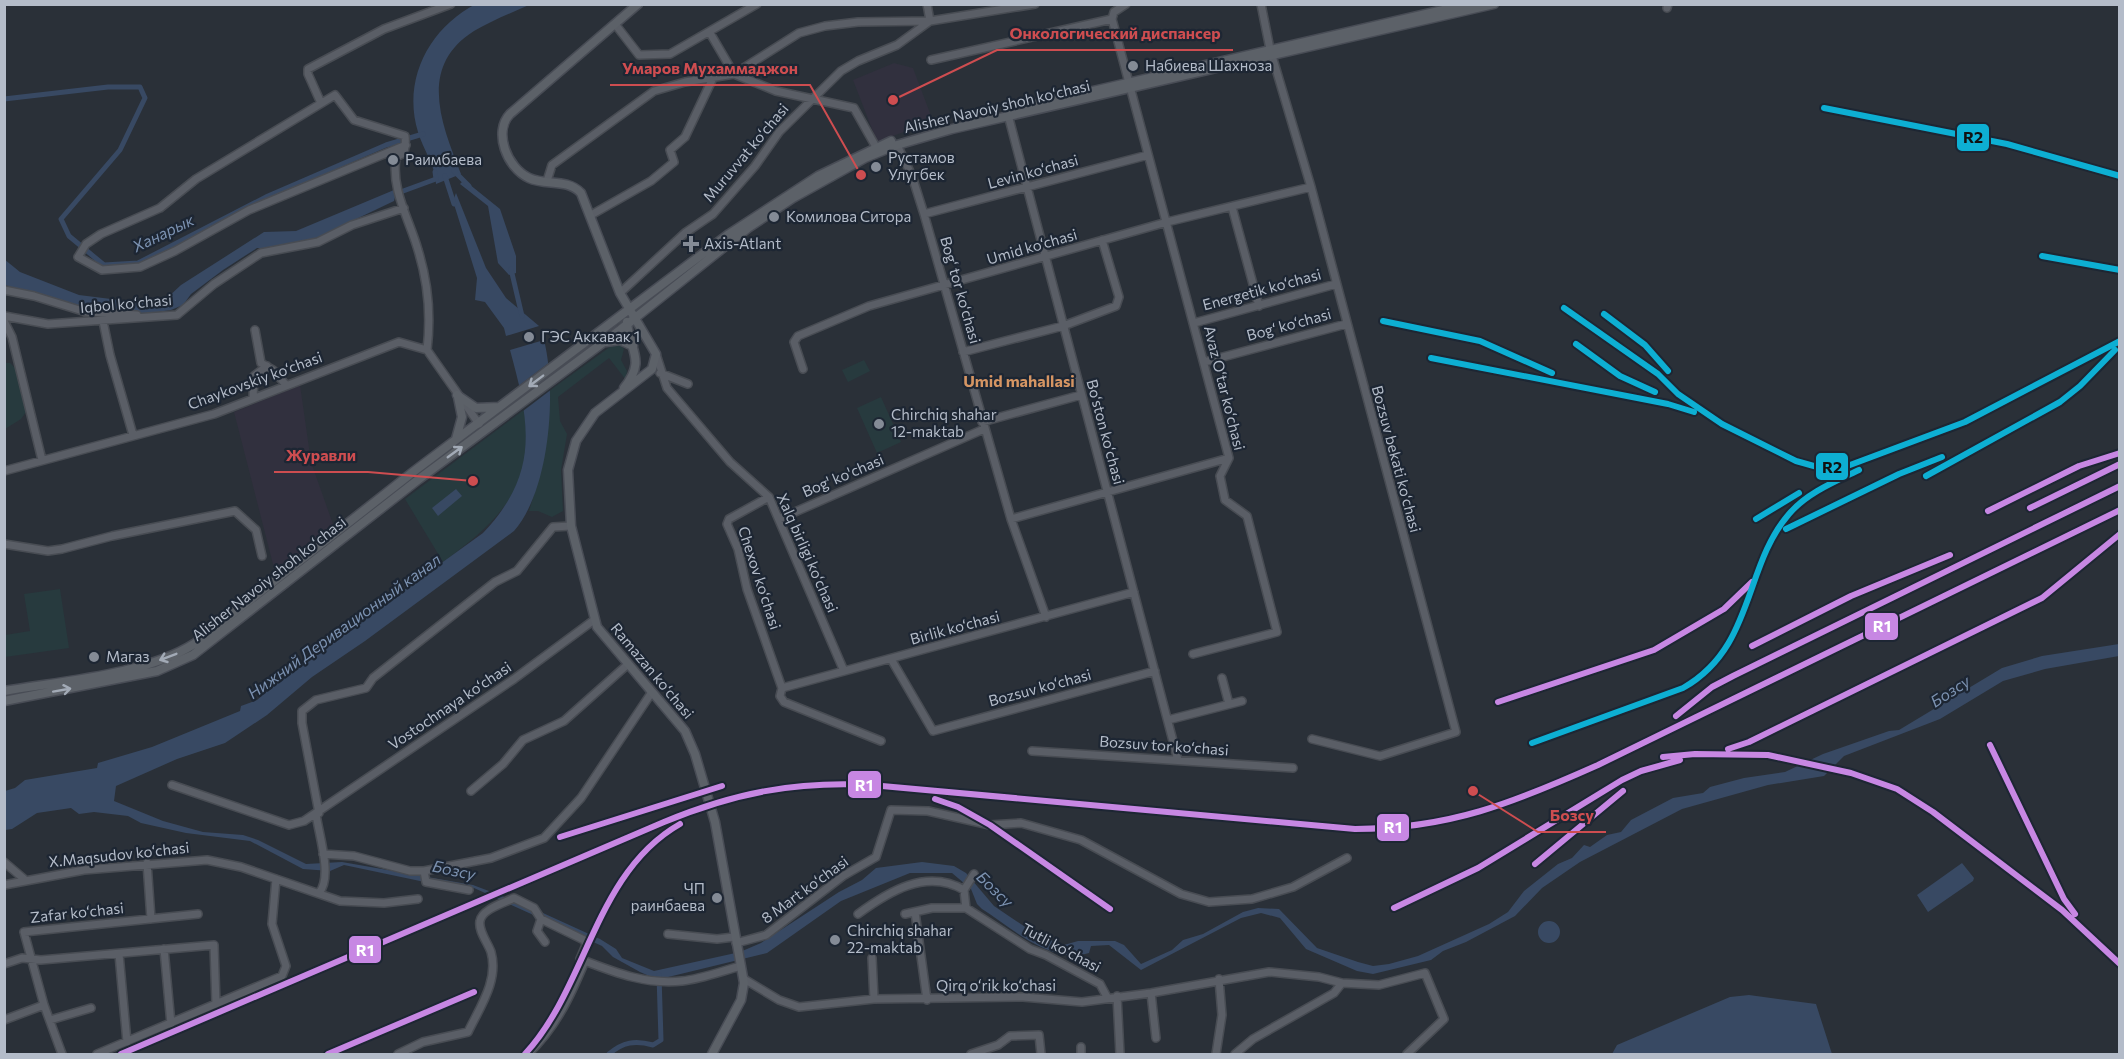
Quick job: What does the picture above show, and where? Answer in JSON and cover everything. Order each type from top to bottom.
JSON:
[{"type":"main road","points":[[634,347],[620,293],[584,196],[576,188],[530,178],[516,167],[502,137],[504,121],[638,4]]},
{"type":"main road","name":"Alisher Navoiy shoh koʻchasi","points":[[4,691],[136,667],[187,648],[244,607],[454,442],[517,408],[603,343],[649,300],[769,206],[818,176],[876,147],[936,127],[1007,114],[1129,86],[1469,4]]},
{"type":"main road","name":"Alisher Navoiy shoh koʻchasi","points":[[1271,52],[1494,4]]},
{"type":"main road","name":"Alisher Navoiy shoh koʻchasi","points":[[649,300],[732,239],[786,203],[865,158],[897,145],[1007,114]]},
{"type":"main road","points":[[620,293],[632,301],[649,300],[645,315],[645,332],[656,354],[652,369]]},
{"type":"main road","points":[[614,323],[620,309],[620,293]]},
{"type":"main road","points":[[614,323],[627,321],[645,332]]},
{"type":"main road","name":"Alisher Navoiy shoh koʻchasi","points":[[4,701],[141,675],[183,661],[481,428],[508,402],[614,323],[627,321]]},
{"type":"main road","points":[[616,397],[633,374],[634,328],[645,332]]},
{"type":"main road","points":[[603,343],[620,340],[634,347],[652,369]]},
{"type":"main road","name":"Ramazan ko‘chasi","points":[[652,369],[589,420],[572,451],[568,476],[571,526],[594,620],[601,633],[627,666],[681,725],[693,748],[715,822],[744,979],[741,1000],[712,1054]]},
{"type":"main road","points":[[457,395],[469,405],[481,410],[508,402]]},
{"type":"main road","points":[[454,442],[462,417],[457,395]]},
{"type":"street","points":[[321,103],[308,69],[384,29],[451,4]]},
{"type":"street","points":[[627,14],[645,4]]},
{"type":"street","points":[[615,24],[639,55],[670,54],[757,4]]},
{"type":"street","points":[[927,4],[930,21]]},
{"type":"street","points":[[547,181],[552,165],[654,91],[734,74],[799,33],[825,26],[858,22],[930,21],[1035,4]]},
{"type":"street","points":[[932,60],[1113,19],[1114,12],[1126,4]]},
{"type":"street","name":"Bozsuv bekati ko‘chasi","points":[[1261,4],[1271,52],[1311,187],[1456,732],[1380,756],[1312,739]]},
{"type":"street","name":"Avaz O‘tar ko‘chasi","points":[[1113,19],[1229,458],[1220,476],[1226,500],[1247,516],[1277,632],[1193,654]]},
{"type":"street","name":"Muruvvat ko‘chasi","points":[[620,293],[685,232],[713,214],[755,166],[779,132],[841,71],[858,60],[897,45],[930,21]]},
{"type":"street","points":[[710,33],[734,74],[762,87],[854,108],[876,147]]},
{"type":"street","points":[[591,215],[651,181],[674,162],[670,149],[685,137],[713,78]]},
{"type":"street","points":[[335,95],[354,120],[405,141],[249,210],[175,251],[140,267],[102,270],[79,256],[86,244],[111,228],[160,208],[196,179],[335,95]]},
{"type":"street","name":"Bo‘ston ko‘chasi","points":[[1007,114],[1178,760]]},
{"type":"street","points":[[405,141],[404,153],[396,157],[394,175],[397,193],[424,270],[430,327],[427,350],[481,428]]},
{"type":"street","name":"Bog‘ tor ko‘chasi","points":[[897,145],[912,176],[924,214],[1011,519],[1046,617]]},
{"type":"street","name":"Levin ko‘chasi","points":[[924,214],[1148,155]]},
{"type":"street","name":"Umid ko‘chasi","points":[[803,369],[794,342],[798,336],[869,306],[1167,222],[1311,187]]},
{"type":"street","points":[[1232,207],[1259,306]]},
{"type":"street","name":"Iqbol koʻchasi","points":[[5,318],[48,324],[177,315],[214,284],[261,253],[318,242],[352,225],[404,208]]},
{"type":"street","points":[[963,352],[1101,314],[1119,302],[1102,240]]},
{"type":"street","name":"Energetik ko‘chasi","points":[[1194,323],[1336,284]]},
{"type":"street","points":[[4,290],[34,296],[87,312],[138,315],[139,319]]},
{"type":"street","points":[[5,318],[12,337],[42,460]]},
{"type":"street","points":[[103,321],[110,355],[133,435]]},
{"type":"street","name":"Bog‘ ko‘chasi","points":[[1204,362],[1347,324]]},
{"type":"street","points":[[255,330],[260,359],[286,385]]},
{"type":"street","name":"Chaykovskiy ko‘chasi","points":[[4,471],[214,414],[391,344],[407,343],[427,350]]},
{"type":"street","name":"Xalq birligi ko‘chasi","points":[[656,354],[668,388],[730,462],[769,497],[844,671]]},
{"type":"street","points":[[253,398],[254,376],[267,366]]},
{"type":"street","points":[[652,369],[688,384],[672,381],[668,388]]},
{"type":"street","name":"Bog' ko'chasi","points":[[779,519],[983,425],[1081,395]]},
{"type":"street","points":[[1011,519],[1107,490],[1229,458]]},
{"type":"street","name":"Chexov ko‘chasi","points":[[769,497],[729,519],[727,525],[738,549],[749,595],[782,688]]},
{"type":"street","points":[[4,544],[48,551],[235,511],[256,530],[262,556]]},
{"type":"street","points":[[319,893],[326,882],[324,856],[301,717],[302,711],[316,700],[366,688],[374,678],[443,621],[495,582],[517,571],[553,527],[571,526]]},
{"type":"street","name":"Birlik ko‘chasi","points":[[782,688],[1134,591]]},
{"type":"street","name":"Vostochnaya ko‘chasi","points":[[172,785],[289,825],[304,821],[529,668],[594,620]]},
{"type":"street","name":"Bozsuv ko‘chasi","points":[[891,659],[933,731],[1155,671]]},
{"type":"street","points":[[471,791],[503,764],[523,740],[564,721],[627,666]]},
{"type":"street","points":[[1222,678],[1229,704]]},
{"type":"street","points":[[782,688],[780,696],[784,702],[881,741]]},
{"type":"street","points":[[324,856],[354,856],[410,871],[424,871],[494,857],[550,834],[581,798],[652,692]]},
{"type":"street","points":[[1168,720],[1242,701]]},
{"type":"street","name":"Bozsuv tor ko‘chasi","points":[[1032,751],[1293,768]]},
{"type":"street","name":"8 Mart ko‘chasi","points":[[668,934],[735,940],[766,935],[843,876],[876,857],[891,810],[928,811],[980,823],[1021,823],[1082,840],[1181,894],[1209,902],[1252,898],[1293,887],[1347,858]]},
{"type":"street","name":"X.Maqsudov ko‘chasi","points":[[4,885],[24,879],[147,863],[207,860],[241,867],[340,901],[384,903],[418,899]]},
{"type":"street","points":[[4,862],[24,879]]},
{"type":"street","points":[[147,863],[151,919]]},
{"type":"street","points":[[424,871],[426,882],[469,890]]},
{"type":"street","points":[[905,914],[932,908],[966,908],[964,890],[974,874]]},
{"type":"street","points":[[97,1054],[282,976],[286,966],[273,924],[276,879]]},
{"type":"street","points":[[858,914],[888,892],[922,882],[951,883],[964,890]]},
{"type":"street","points":[[399,1054],[423,1042],[468,1032],[491,986],[492,954],[480,921],[486,912],[514,898],[534,909],[541,919],[584,940],[586,945],[580,959]]},
{"type":"street","name":"Tutli ko‘chasi","points":[[966,908],[1030,949],[1046,954],[1100,984],[1107,997]]},
{"type":"street","points":[[915,912],[927,1000]]},
{"type":"street","name":"Zafar ko‘chasi","points":[[30,958],[24,932],[198,914]]},
{"type":"street","points":[[541,919],[537,931],[545,942]]},
{"type":"street","points":[[4,964],[30,958],[41,960],[214,945],[216,1004]]},
{"type":"street","points":[[164,949],[171,1024]]},
{"type":"street","points":[[119,954],[127,1042]]},
{"type":"street","points":[[30,958],[62,1054]]},
{"type":"street","points":[[872,958],[874,999]]},
{"type":"street","points":[[528,1054],[547,1035],[568,1004],[585,961],[620,975],[665,982],[683,981],[741,966]]},
{"type":"street","name":"Qirq o‘rik ko‘chasi","points":[[744,979],[779,1000],[799,1007],[874,999],[1023,997],[1082,1002],[1151,993],[1219,979],[1269,972],[1319,977],[1342,983],[1379,985],[1425,973],[1444,1019],[1407,1054]]},
{"type":"street","points":[[1216,1054],[1222,1015],[1219,979]]},
{"type":"street","points":[[1235,1054],[1253,1039],[1335,993],[1342,983]]},
{"type":"street","points":[[1151,993],[1156,1038]]},
{"type":"street","points":[[1117,996],[1120,1054]]},
{"type":"street","points":[[4,1020],[44,1005]]},
{"type":"street","points":[[50,1020],[91,1008]]},
{"type":"street","points":[[971,1054],[998,1045],[1010,1036],[1039,1035],[1041,1054]]},
{"type":"street","points":[[998,1045],[999,1054]]},
{"type":"shaded area","points":[[894,63],[913,68],[933,121],[877,142],[853,80]]},
{"type":"shaded area","points":[[300,385],[311,462],[334,527],[275,572],[234,412]]},
{"type":"green space","points":[[614,344],[620,344],[624,349],[621,360],[627,371],[626,380],[609,358],[558,397],[560,421],[567,434],[561,470],[563,511],[552,517],[538,511],[529,511],[543,452],[549,391]]},
{"type":"green space","points":[[864,360],[870,371],[848,382],[842,370]]},
{"type":"green space","points":[[4,363],[10,363],[18,371],[26,412],[21,419],[5,429]]},
{"type":"green space","points":[[881,397],[901,442],[877,453],[857,408]]},
{"type":"green space","points":[[525,409],[527,436],[525,459],[510,499],[497,516],[443,562],[405,499]]},
{"type":"green space","points":[[60,589],[69,648],[5,657],[5,635],[30,631],[24,594]]},
{"type":"water","points":[[476,4],[529,5],[474,31],[456,45],[445,62],[440,79],[439,98],[447,136],[461,174],[436,184],[434,171],[418,132],[414,113],[417,75],[423,58],[433,41],[459,14]]},
{"type":"water","points":[[464,180],[500,209],[516,256],[516,273],[509,275],[498,263],[488,206],[460,184]]},
{"type":"water","points":[[394,190],[396,193],[394,201],[310,241],[284,248],[257,248],[191,294],[183,305],[171,310],[144,314],[84,310],[5,285],[4,259],[20,272],[79,295],[143,303],[166,299],[181,285],[264,232],[296,231]]},
{"type":"water","points":[[456,193],[486,268],[506,298],[539,326],[506,336],[504,328],[485,302],[475,300],[477,278],[453,201]]},
{"type":"water","name":"Бозсу","points":[[544,340],[548,361],[550,412],[543,466],[536,491],[526,513],[514,531],[365,641],[312,677],[267,715],[225,743],[177,759],[116,786],[114,801],[163,821],[203,832],[243,835],[306,864],[342,862],[473,885],[521,903],[600,939],[616,949],[622,958],[654,971],[740,952],[761,943],[839,892],[862,880],[876,868],[922,862],[954,866],[966,873],[994,906],[1037,935],[1064,945],[1078,941],[1115,941],[1124,945],[1141,964],[1172,950],[1183,940],[1203,934],[1243,912],[1258,908],[1279,909],[1317,948],[1373,966],[1418,956],[1489,924],[1508,912],[1524,891],[1558,864],[1572,858],[1584,845],[1590,847],[1607,835],[1621,832],[1631,820],[1673,798],[1703,793],[1710,787],[1744,778],[1785,772],[1823,754],[1889,731],[1899,730],[2002,668],[2042,656],[2119,644],[2119,656],[2045,669],[2003,681],[1940,719],[1844,756],[1824,776],[1768,785],[1682,809],[1580,862],[1542,888],[1515,916],[1466,942],[1443,951],[1431,960],[1373,974],[1357,971],[1306,949],[1280,918],[1261,913],[1241,918],[1141,970],[1109,945],[1091,946],[1089,953],[1060,954],[1032,943],[982,909],[977,904],[971,889],[952,873],[910,873],[841,901],[767,953],[664,978],[654,978],[613,957],[602,946],[474,888],[420,881],[344,865],[330,871],[303,869],[250,841],[186,833],[141,823],[128,816],[94,812],[79,814],[71,808],[37,813],[12,829],[5,830],[5,791],[15,788],[25,780],[97,768],[98,763],[152,747],[240,711],[241,706],[257,700],[282,678],[483,533],[501,511],[514,489],[522,468],[525,424],[510,350]]},
{"type":"water","points":[[456,489],[462,496],[438,516],[432,508]]},
{"type":"water","points":[[1962,863],[1974,878],[1973,881],[1928,912],[1917,895]]},
{"type":"water","points":[[1549,921],[1557,924],[1560,932],[1557,940],[1549,943],[1541,940],[1538,932],[1541,924]]},
{"type":"water","points":[[1749,995],[1816,1004],[1832,1054],[1612,1054],[1617,1045],[1730,997]]},
{"type":"pier","points":[[550,362],[552,389],[523,411],[517,387]]},
{"type":"waterway","name":"Ханарык","points":[[4,99],[108,87],[140,87],[145,98],[120,150],[61,219],[69,236],[104,265],[138,263],[268,196],[386,145],[423,134]]},
{"type":"waterway","name":"Нижний Деривационный канал","points":[[454,171],[469,186]]},
{"type":"waterway","points":[[395,194],[436,179],[435,172]]},
{"type":"waterway","name":"Нижний Деривационный канал","points":[[445,176],[454,204]]},
{"type":"waterway","name":"Нижний Деривационный канал","points":[[511,269],[522,316]]},
{"type":"waterway","points":[[609,1054],[630,1043],[653,1045],[661,1040],[659,975]]},
{"type":"transit line","name":"R2","points":[[1824,108],[2007,144],[2120,176]]},
{"type":"transit line","name":"R2","points":[[2042,256],[2120,270]]},
{"type":"transit line","name":"R2","points":[[1564,308],[1658,374],[1678,394],[1722,424],[1796,461],[1821,468],[1850,465],[1965,422],[2120,341]]},
{"type":"transit line","name":"R2","points":[[1604,314],[1645,345],[1668,371]]},
{"type":"transit line","name":"R2","points":[[1383,321],[1480,341],[1552,373]]},
{"type":"transit line","name":"R2","points":[[1576,344],[1620,376],[1655,392]]},
{"type":"transit line","name":"R2","points":[[1926,476],[2060,402],[2080,386],[2115,350]]},
{"type":"transit line","name":"R2","points":[[1431,358],[1668,404],[1694,412]]},
{"type":"transit line","name":"R1","points":[[1988,511],[2079,466],[2120,453]]},
{"type":"transit line","name":"R2","points":[[1786,529],[1899,474],[1942,457]]},
{"type":"transit line","name":"R1","points":[[2030,508],[2120,464]]},
{"type":"transit line","name":"R2","points":[[1532,743],[1683,688],[1706,671],[1723,651],[1736,629],[1763,558],[1774,535],[1789,514],[1812,494],[1859,470]]},
{"type":"transit line","name":"R1","points":[[1676,716],[1712,687],[1733,676],[2120,486]]},
{"type":"transit line","name":"R2","points":[[1756,519],[1799,493]]},
{"type":"transit line","name":"R1","points":[[121,1054],[664,822],[715,803],[765,791],[816,785],[871,785],[1355,829],[1389,828],[1451,819],[1509,802],[1598,765],[2120,510]]},
{"type":"transit line","name":"R1","points":[[1728,749],[1749,742],[2042,598],[2120,534]]},
{"type":"transit line","name":"R1","points":[[1752,646],[1851,596],[1950,555]]},
{"type":"transit line","name":"R1","points":[[1498,702],[1654,650],[1724,609],[1752,582]]},
{"type":"transit line","name":"R1","points":[[1990,745],[2064,899],[2075,914]]},
{"type":"transit line","name":"R1","points":[[1663,757],[1695,754],[1768,755],[1851,773],[1897,789],[1933,812],[2062,910],[2120,964]]},
{"type":"transit line","name":"R1","points":[[1394,908],[1478,868],[1622,780],[1641,771],[1680,760]]},
{"type":"transit line","name":"R1","points":[[560,837],[722,786]]},
{"type":"transit line","name":"R1","points":[[1535,864],[1623,791]]},
{"type":"transit line","name":"R1","points":[[935,799],[958,807],[990,825],[1110,909]]},
{"type":"transit line","name":"R1","points":[[525,1054],[546,1027],[564,996],[610,900],[628,871],[651,845],[680,824]]},
{"type":"transit line","name":"R1","points":[[328,1054],[474,992]]},
{"type":"place","name":"Набиева Шахноза","points":[[1133,66]]},
{"type":"place","name":"Онкологический диспансер","points":[[893,100]]},
{"type":"place","name":"Раимбаева","points":[[393,160]]},
{"type":"place","name":"Рустамов Улугбек","points":[[876,167]]},
{"type":"place","name":"Умаров Мухаммаджон","points":[[861,175]]},
{"type":"place","name":"Комилова Ситора","points":[[774,217]]},
{"type":"place","name":"Axis-Atlant","points":[[691,244]]},
{"type":"place","name":"ГЭС Аккавак 1","points":[[529,337]]},
{"type":"place","name":"Chirchiq shahar 12-maktab","points":[[879,424]]},
{"type":"place","name":"Журавли","points":[[473,481]]},
{"type":"place","name":"Магаз","points":[[94,657]]},
{"type":"place","name":"Бозсу","points":[[1473,791]]},
{"type":"place","name":"ЧП раинбаева","points":[[717,898]]},
{"type":"place","name":"Chirchiq shahar 22-maktab","points":[[835,940]]},
{"type":"district","name":"Umid mahallasi","points":[[1019,381]]}]
